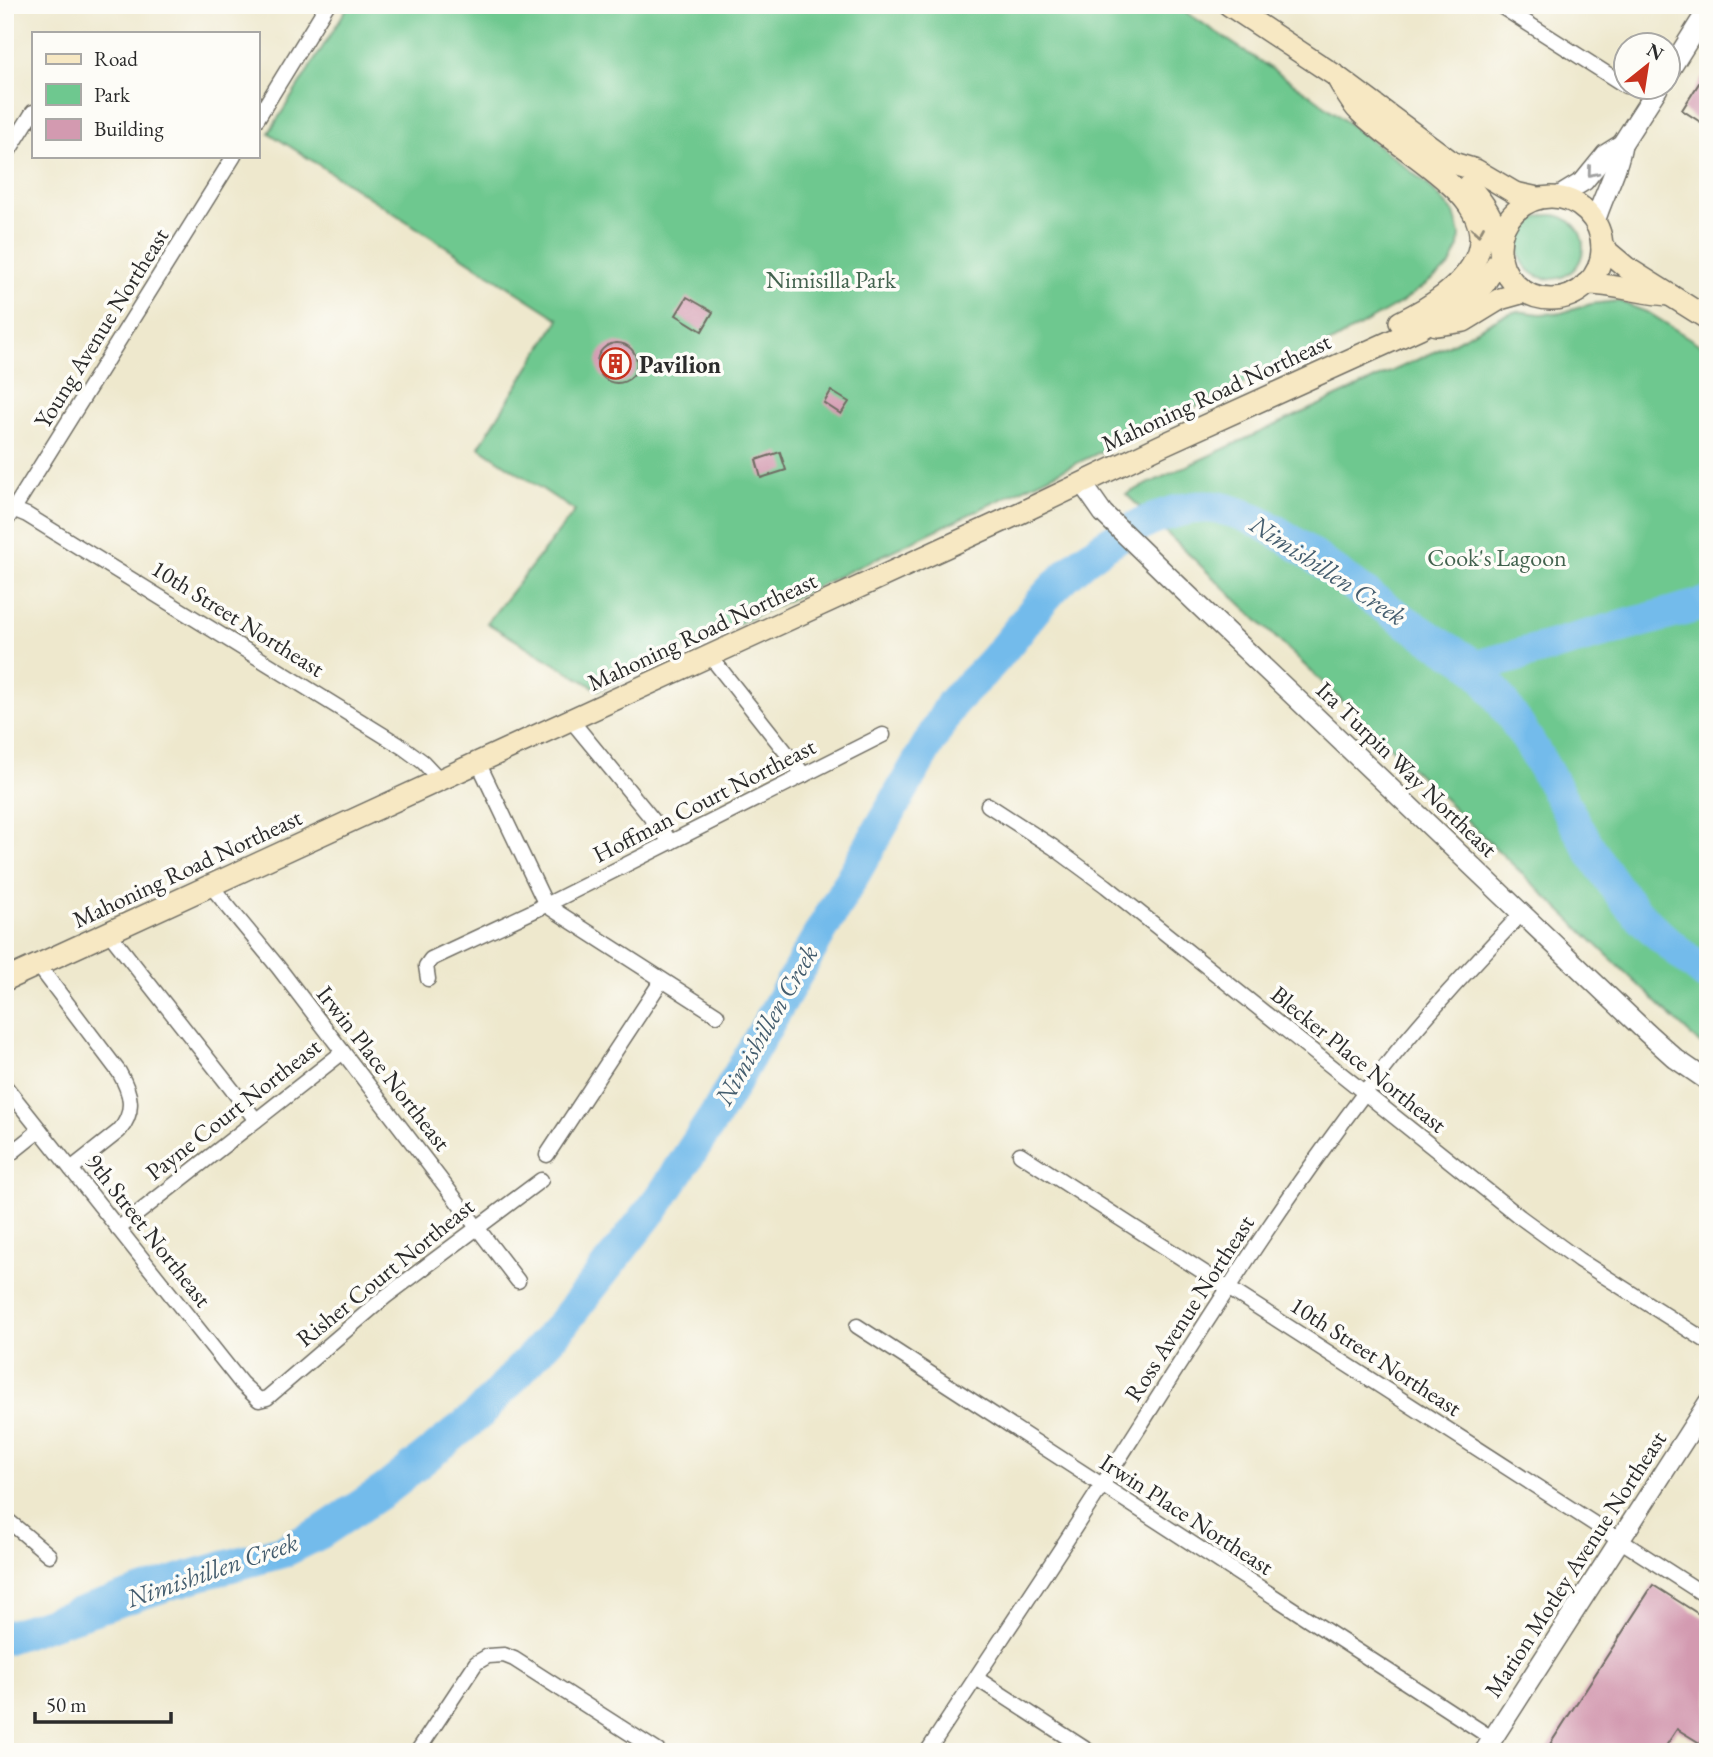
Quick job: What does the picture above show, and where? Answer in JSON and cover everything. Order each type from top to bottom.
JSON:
[{"type":"main road","points":[[1229,5],[1336,76],[1453,163],[1476,170],[1515,192],[1576,204],[1587,212],[1595,222],[1602,247],[1597,270],[1586,284],[1569,296],[1555,299],[1541,298],[1525,292],[1506,273],[1492,215],[1465,183],[1453,163]]},
{"type":"main road","points":[[1335,367],[1346,349],[1411,317],[1457,285],[1475,262],[1480,237],[1475,216],[1455,188],[1358,111],[1336,76]]},
{"type":"main road","points":[[1500,249],[1504,225],[1513,214],[1523,204],[1548,198]]},
{"type":"main road","points":[[1602,247],[1620,264],[1708,319]]},
{"type":"main road","name":"Mahoning Road Northeast","points":[[5,980],[1420,328],[1469,298],[1484,284],[1500,249]]},
{"type":"main road","points":[[1586,284],[1614,285],[1644,294],[1670,295]]},
{"type":"main road","name":"Mahoning Road Northeast","points":[[1420,328],[1464,321],[1500,299],[1525,292]]},
{"type":"street","points":[[259,115],[327,5]]},
{"type":"street","points":[[1499,5],[1612,78]]},
{"type":"street","points":[[1682,51],[1708,9]]},
{"type":"street","points":[[1595,222],[1602,197],[1619,162],[1622,144],[1649,102]]},
{"type":"street","points":[[5,157],[32,115]]},
{"type":"street","points":[[1548,198],[1584,181],[1606,154],[1622,144]]},
{"type":"street","name":"Young Avenue Northeast","points":[[5,523],[10,507],[233,158]]},
{"type":"street","name":"Ira Turpin Way Northeast","points":[[1082,483],[1103,513],[1166,574],[1646,1032],[1676,1059],[1708,1081]]},
{"type":"street","name":"10th Street Northeast","points":[[10,507],[27,514],[404,748],[423,762],[440,780]]},
{"type":"street","points":[[710,656],[804,775]]},
{"type":"street","points":[[571,720],[671,842]]},
{"type":"street","name":"Hoffman Court Northeast","points":[[547,905],[883,735]]},
{"type":"street","points":[[478,762],[547,905],[717,1015]]},
{"type":"street","name":"Blecker Place Northeast","points":[[988,805],[1053,847],[1106,886],[1422,1140],[1579,1260],[1708,1342]]},
{"type":"street","name":"Irwin Place Northeast","points":[[211,886],[343,1052],[518,1281]]},
{"type":"street","points":[[428,978],[426,966],[431,959],[547,905]]},
{"type":"street","name":"Ross Avenue Northeast","points":[[927,1752],[1102,1486],[1227,1288],[1304,1175],[1365,1092],[1445,996],[1522,913]]},
{"type":"street","points":[[109,933],[256,1121]]},
{"type":"street","points":[[38,965],[129,1089],[131,1102],[125,1123],[119,1131],[71,1169]]},
{"type":"street","points":[[547,1156],[662,980]]},
{"type":"street","name":"Payne Court Northeast","points":[[118,1229],[343,1052]]},
{"type":"street","name":"9th Street Northeast","points":[[5,1086],[241,1383],[259,1400]]},
{"type":"street","points":[[5,1158],[40,1130]]},
{"type":"street","name":"10th Street Northeast","points":[[1020,1154],[1708,1597]]},
{"type":"street","name":"Risher Court Northeast","points":[[259,1400],[267,1398],[385,1297],[541,1180]]},
{"type":"street","name":"Irwin Place Northeast","points":[[857,1326],[1102,1486],[1488,1745]]},
{"type":"street","name":"Marion Motley Avenue Northeast","points":[[1488,1745],[1708,1403]]},
{"type":"street","points":[[5,1518],[49,1555]]},
{"type":"street","points":[[417,1752],[476,1663],[488,1656],[504,1655],[659,1752]]},
{"type":"street","points":[[976,1678],[1090,1752]]},
{"type":"green space","name":"Nimisilla Park","points":[[349,5],[1175,5],[1308,93],[1429,186],[1454,213],[1460,234],[1459,247],[1449,267],[1402,302],[1332,342],[599,690],[487,623],[575,511],[479,447],[559,319],[269,133]]},
{"type":"green space","points":[[1551,215],[1569,221],[1577,229],[1583,247],[1577,265],[1569,273],[1551,279],[1533,273],[1525,265],[1519,247],[1525,229],[1533,221]]},
{"type":"green space","name":"Cook's Lagoon","points":[[1618,301],[1649,313],[1708,350],[1708,1048],[1698,1042],[1126,494],[1449,345],[1502,316],[1517,311],[1561,313],[1591,304]]},
{"type":"building","points":[[1708,69],[1708,127],[1682,110]]},
{"type":"building","points":[[687,297],[713,312],[702,331],[676,315]]},
{"type":"building","name":"Pavilion","points":[[617,343],[625,344],[631,349],[636,355],[636,371],[631,377],[625,382],[617,383],[609,382],[603,377],[598,371],[597,363],[598,355],[603,349],[609,344]]},
{"type":"building","points":[[831,391],[849,402],[841,414],[824,403]]},
{"type":"building","points":[[780,452],[786,470],[761,478],[756,460]]},
{"type":"building","points":[[1653,1585],[1708,1620],[1708,1748],[1677,1729],[1662,1752],[1545,1752]]},
{"type":"waterway","name":"Nimishillen Creek","points":[[5,1638],[190,1577],[284,1551],[320,1533],[386,1489],[479,1414],[559,1328],[660,1199],[718,1111],[952,703],[994,661],[1040,603],[1068,574],[1118,537],[1159,517],[1200,507],[1219,508],[1256,521],[1293,542],[1387,609],[1474,666],[1522,731],[1592,851],[1623,897],[1653,929],[1708,976]]},
{"type":"waterway","points":[[1475,667],[1708,603]]},
{"type":"place","name":"Pavilion","points":[[616,364]]}]
